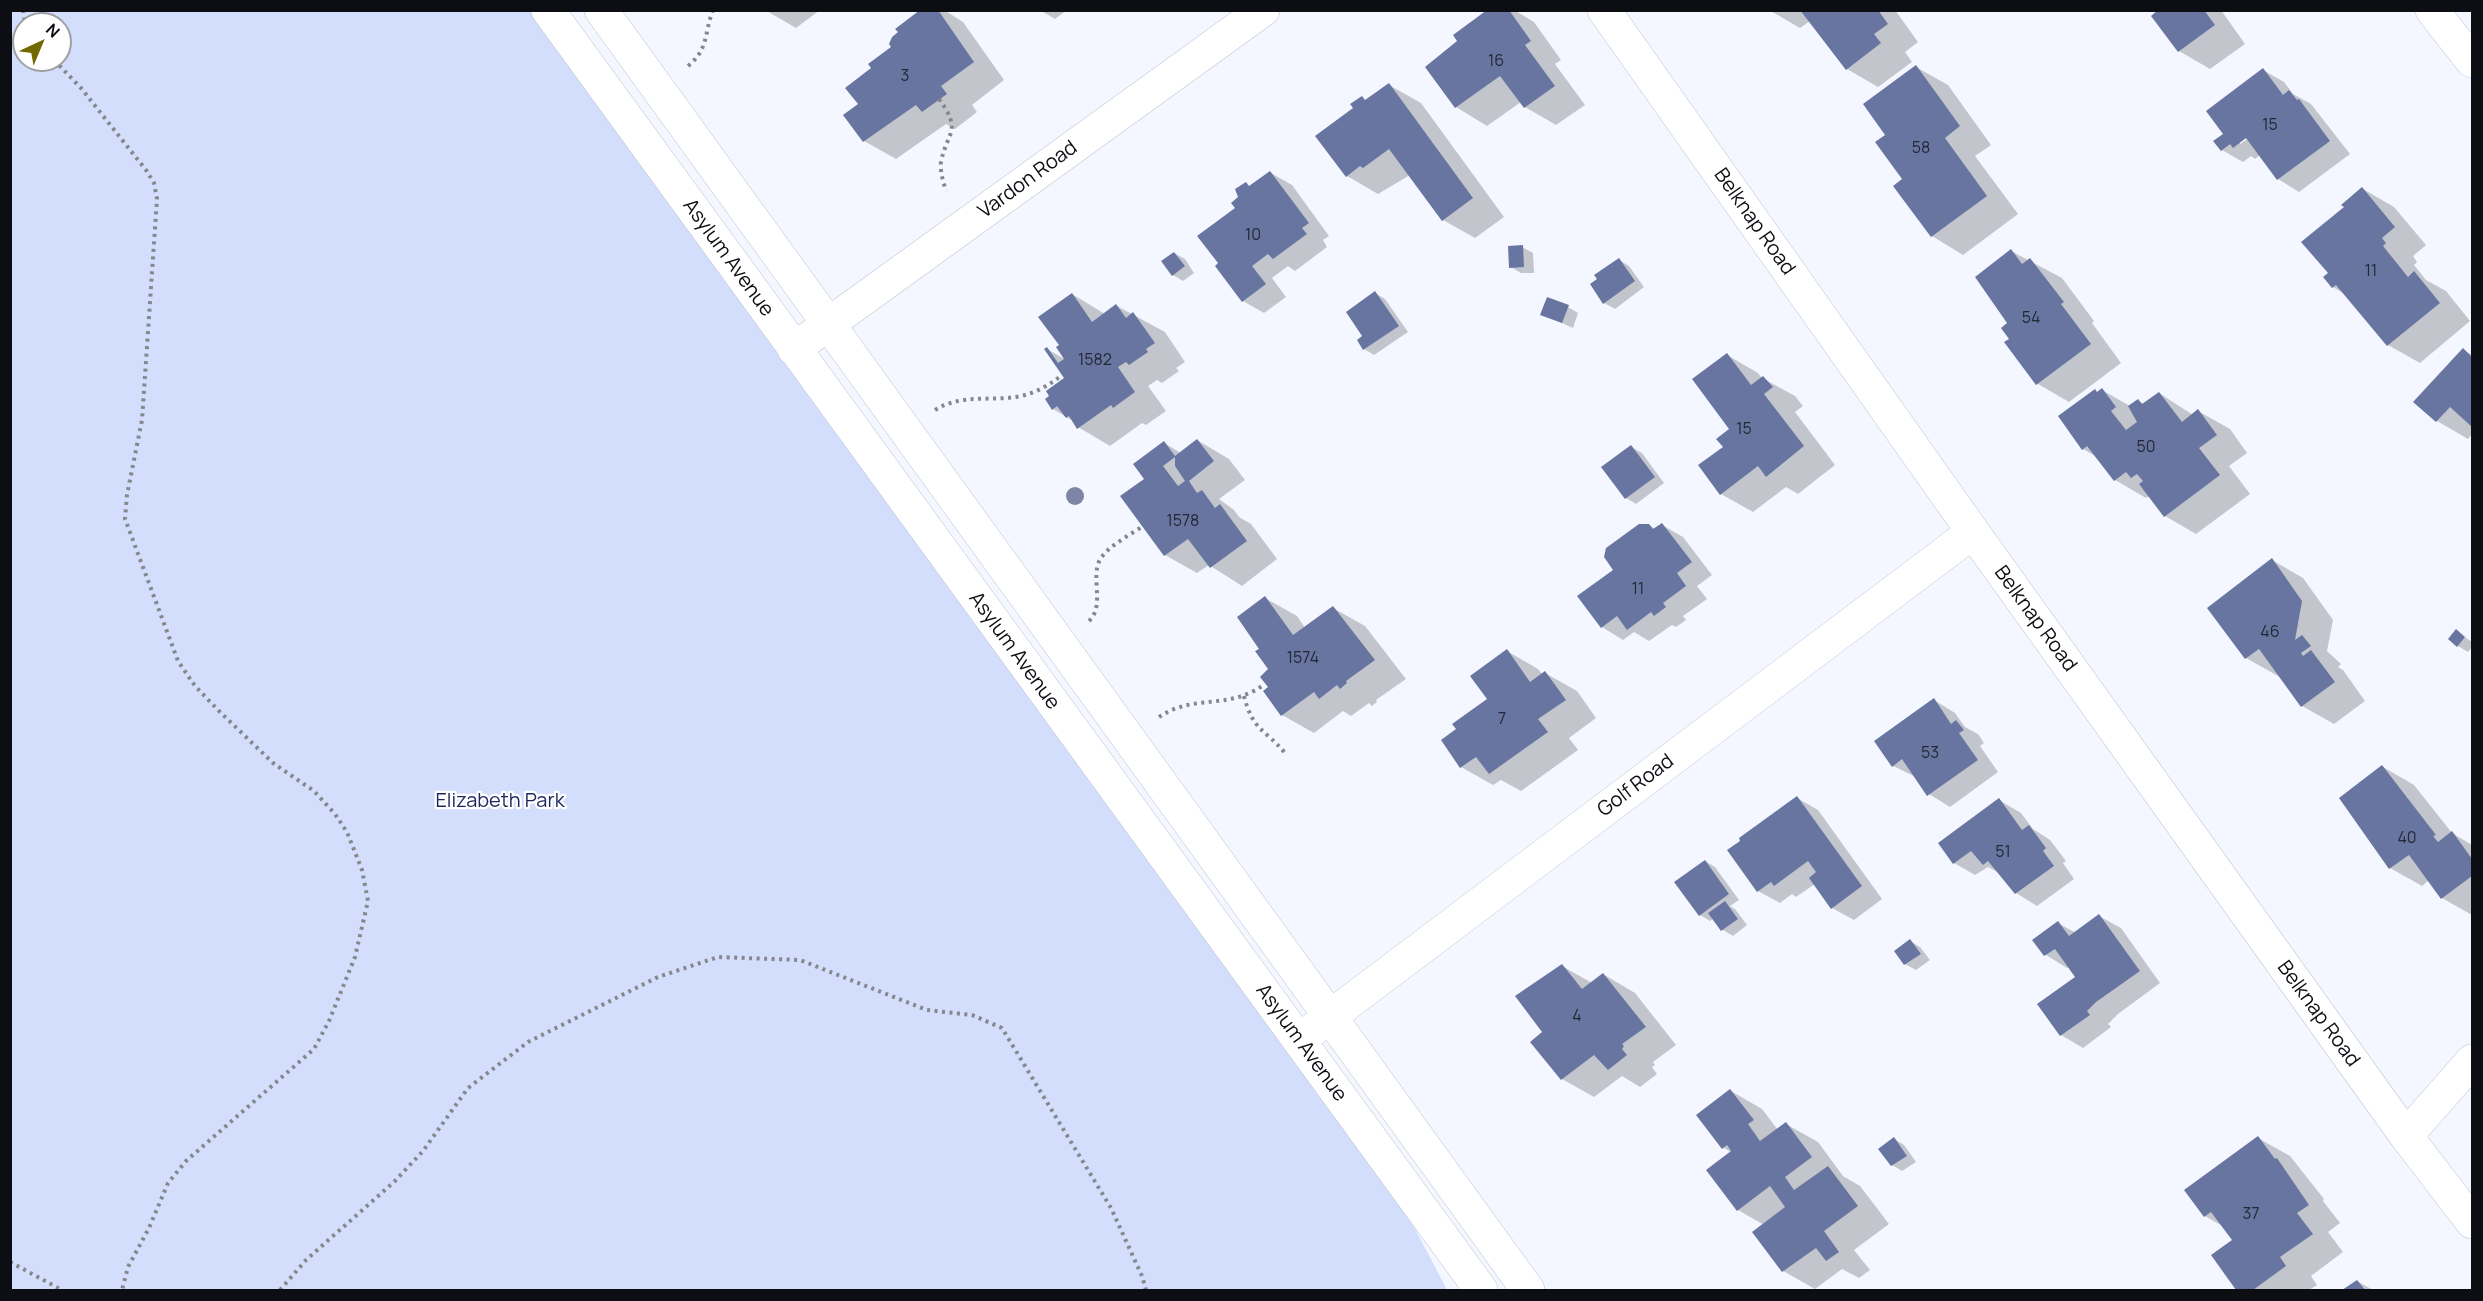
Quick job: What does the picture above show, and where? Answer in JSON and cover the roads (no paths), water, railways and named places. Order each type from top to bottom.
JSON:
[{"type":"main road","name":"Asylum Avenue","points":[[548,10],[1481,1290]]},
{"type":"main road","name":"Asylum Avenue","points":[[601,10],[1076,669],[1331,1016],[1528,1290]]},
{"type":"main road","name":"Vardon Road","points":[[794,349],[1263,10]]},
{"type":"main road","name":"Belknap Road","points":[[1604,10],[1973,532],[2406,1136],[2472,1222]]},
{"type":"main road","points":[[2432,10],[2472,61]]},
{"type":"main road","name":"Golf Road","points":[[1299,1040],[1973,532]]},
{"type":"main road","points":[[2406,1136],[2472,1061]]},
{"type":"park label","name":"Elizabeth Park","points":[[500,801]]}]
